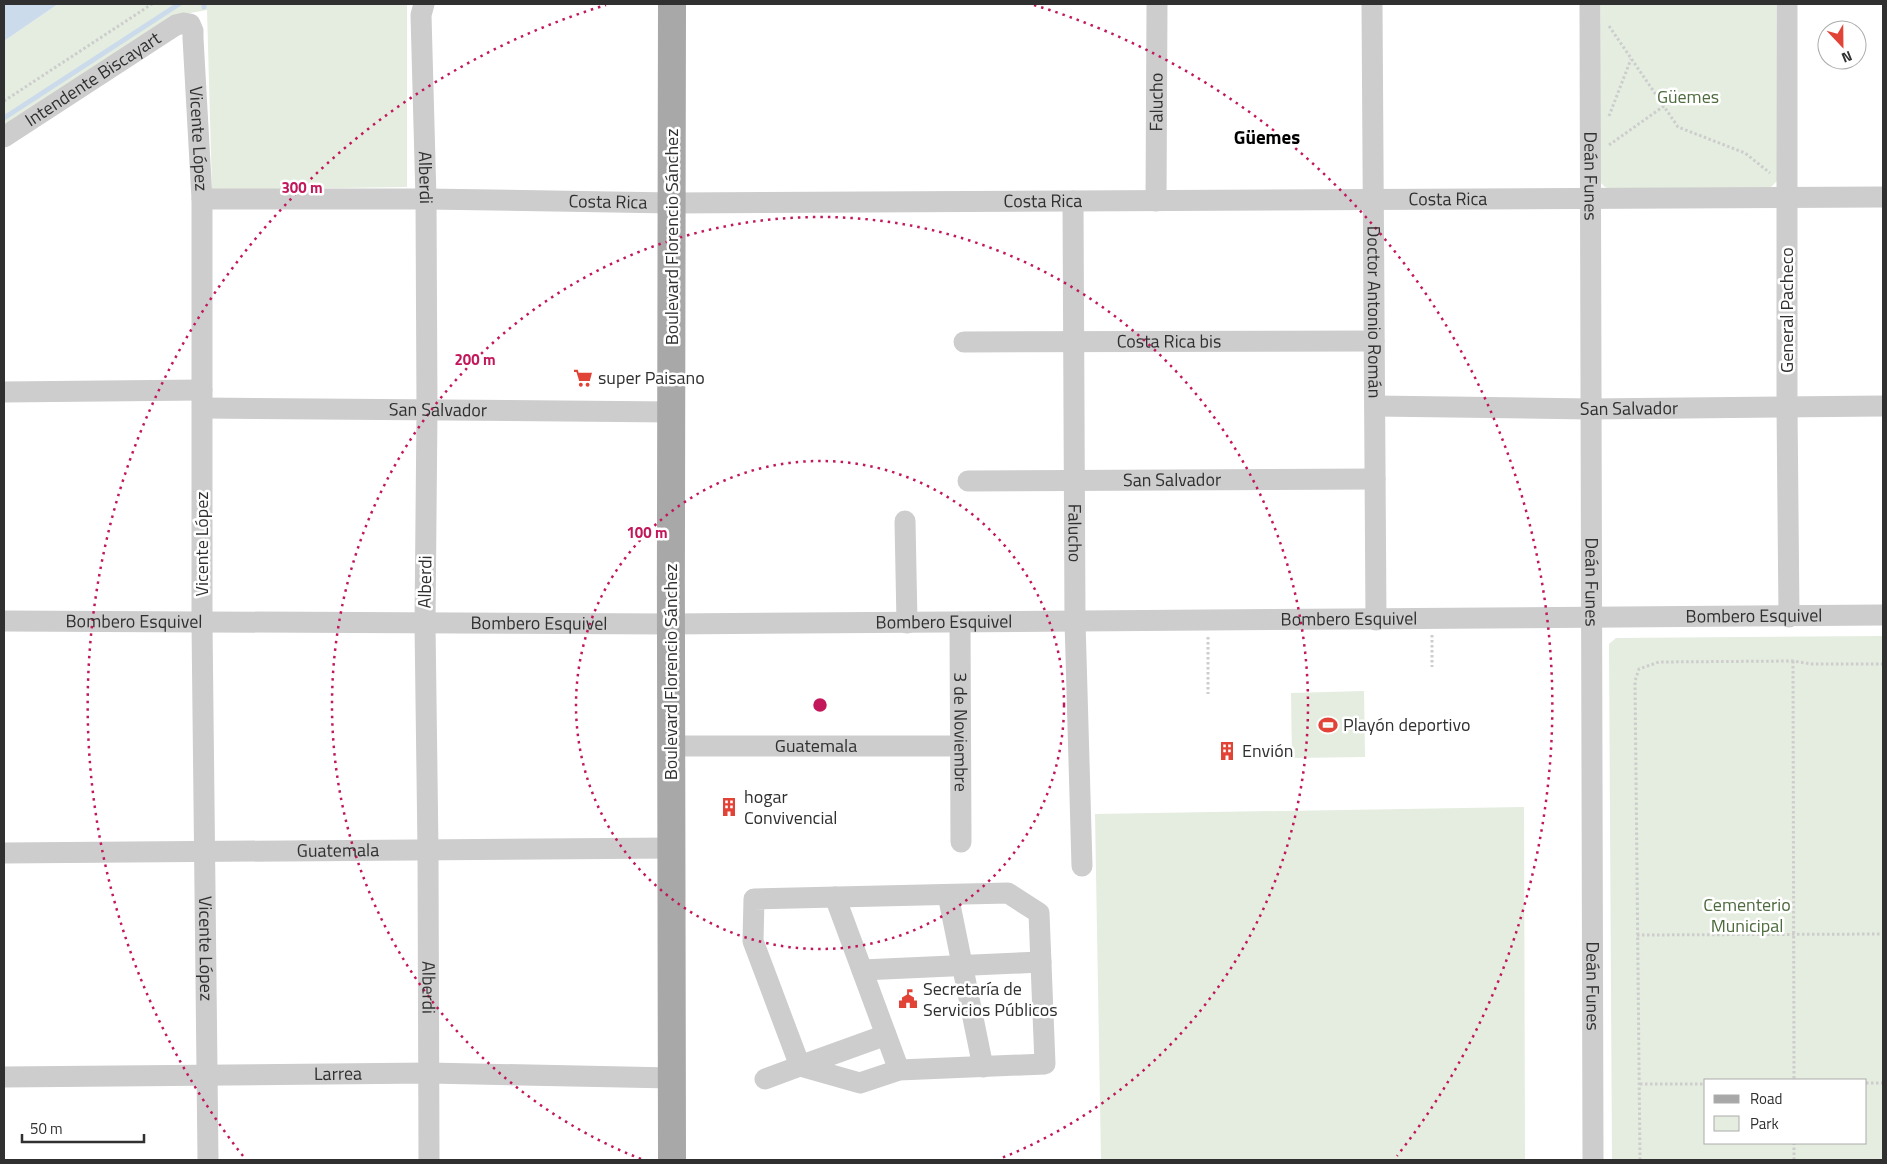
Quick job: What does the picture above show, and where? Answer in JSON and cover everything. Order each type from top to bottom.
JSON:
[{"type":"main road","name":"Boulevard Florencio Sánchez","points":[[672,4],[673,412],[670,746],[672,848],[672,1160]]},
{"type":"street","name":"Alberdi","points":[[424,4],[421,15],[426,199],[425,624],[430,1160]]},
{"type":"street","name":"Falucho","points":[[1156,201],[1157,4]]},
{"type":"street","name":"Doctor Antonio Román","points":[[1372,4],[1376,620]]},
{"type":"street","name":"Deán Funes","points":[[1590,4],[1593,1160]]},
{"type":"street","name":"General Pacheco","points":[[1787,4],[1787,408],[1790,616]]},
{"type":"street","name":"Intendente Biscayart","points":[[4,137],[176,25],[184,23]]},
{"type":"street","name":"Vicente López","points":[[184,23],[190,24],[193,31],[202,199],[202,623],[208,1160]]},
{"type":"street","name":"Costa Rica","points":[[202,199],[426,199],[672,203],[1883,197]]},
{"type":"street","name":"Falucho","points":[[1073,201],[1075,621],[1082,866]]},
{"type":"street","name":"Costa Rica bis","points":[[964,342],[1374,341]]},
{"type":"street","name":"San Salvador","points":[[4,392],[427,410],[673,412]]},
{"type":"street","name":"San Salvador","points":[[1375,406],[1590,409],[1883,406]]},
{"type":"street","name":"San Salvador","points":[[968,481],[1375,479]]},
{"type":"street","points":[[905,521],[907,623]]},
{"type":"street","name":"Bombero Esquivel","points":[[4,621],[672,624],[1883,616]]},
{"type":"street","name":"3 de Noviembre","points":[[960,622],[961,842]]},
{"type":"street","name":"Guatemala","points":[[670,746],[960,746]]},
{"type":"street","name":"Guatemala","points":[[4,853],[672,848]]},
{"type":"street","points":[[1008,893],[1039,912],[1045,1064],[899,1070],[860,1083],[800,1066],[753,941],[754,899],[1008,893]]},
{"type":"street","points":[[948,895],[982,1067]]},
{"type":"street","points":[[835,897],[899,1070]]},
{"type":"street","points":[[862,970],[1041,962]]},
{"type":"street","points":[[765,1078],[886,1035]]},
{"type":"street","name":"Larrea","points":[[4,1077],[429,1073],[672,1078]]},
{"type":"path","points":[[4,101],[152,4]]},
{"type":"path","points":[[1605,20],[1678,127],[1745,153],[1776,178]]},
{"type":"path","points":[[1607,122],[1631,58]]},
{"type":"path","points":[[1608,145],[1664,106]]},
{"type":"path","points":[[1432,633],[1432,667]]},
{"type":"path","points":[[1208,634],[1208,694]]},
{"type":"path","points":[[1793,660],[1794,1079]]},
{"type":"path","points":[[1640,1160],[1635,681],[1639,669],[1659,662],[1793,660],[1812,664],[1883,664]]},
{"type":"path","points":[[1637,935],[1883,934]]},
{"type":"path","points":[[1867,1083],[1883,1083]]},
{"type":"path","points":[[1640,1084],[1704,1084]]},
{"type":"path","points":[[1794,1144],[1794,1160]]},
{"type":"green space","points":[[58,4],[407,4],[407,187],[212,190],[207,10],[179,15],[4,128],[4,41]]},
{"type":"green space","name":"Güemes","points":[[1601,4],[1776,4],[1777,181],[1771,187],[1763,189],[1611,189],[1605,187],[1600,182]]},
{"type":"green space","name":"Cementerio Municipal","points":[[1883,636],[1883,1160],[1612,1160],[1609,644],[1616,638]]},
{"type":"green space","name":"Playón deportivo","points":[[1364,691],[1365,757],[1292,758],[1291,693]]},
{"type":"green space","points":[[1524,807],[1525,1160],[1101,1160],[1095,814]]},
{"type":"water","points":[[4,4],[58,4],[4,41]]},
{"type":"waterway","points":[[4,118],[179,4]]},
{"type":"place","name":"super Paisano","points":[[583,378]]},
{"type":"place","name":"Playón deportivo","points":[[1328,725]]},
{"type":"place","name":"Envión","points":[[1227,751]]},
{"type":"place","name":"hogar Convivencial","points":[[729,807]]},
{"type":"place","name":"Secretaría de Servicios Públicos","points":[[908,999]]},
{"type":"district","name":"Güemes","points":[[1267,137]]}]
